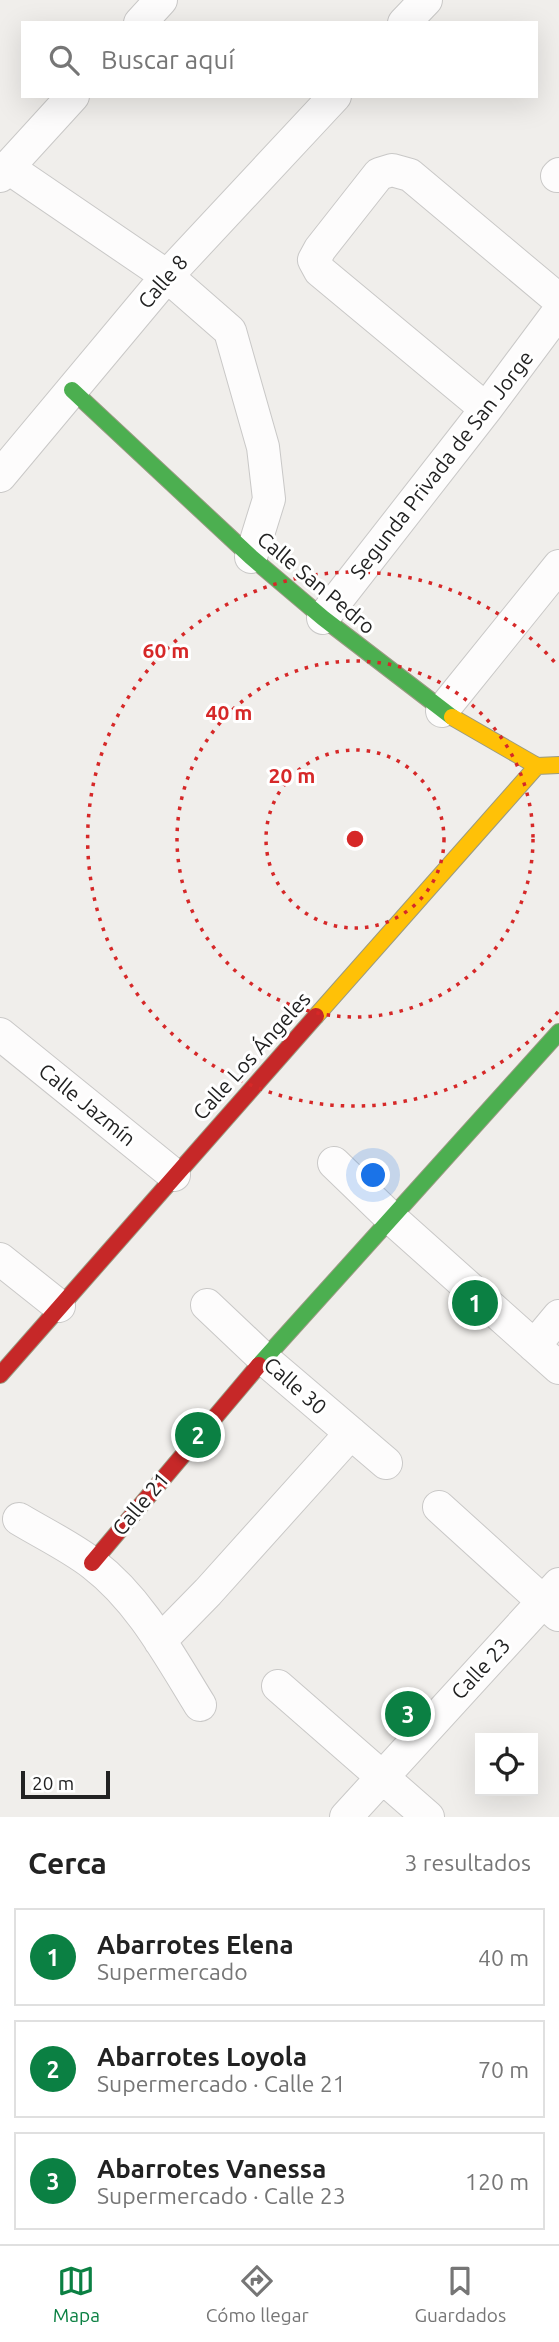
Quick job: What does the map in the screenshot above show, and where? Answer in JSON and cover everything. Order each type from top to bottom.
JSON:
[{"type":"street","points":[[142,21],[161,0]]},
{"type":"street","points":[[406,21],[426,0]]},
{"type":"street","points":[[71,98],[4,172],[167,275],[230,331],[263,447],[269,499],[251,557]]},
{"type":"street","name":"Calle 8","points":[[0,476],[167,275],[333,98]]},
{"type":"street","points":[[486,409],[320,271],[314,260],[320,249],[379,174],[392,170],[410,175],[559,300]]},
{"type":"street","name":"Segunda Privada de San Jorge","points":[[323,618],[559,311]]},
{"type":"street","name":"Calle San Pedro","points":[[72,390],[251,557],[323,618],[442,711],[537,766]]},
{"type":"street","points":[[442,711],[559,566]]},
{"type":"street","points":[[537,766],[559,765]]},
{"type":"street","name":"Calle Los Ángeles","points":[[0,1375],[58,1306],[537,766]]},
{"type":"street","name":"Calle 21","points":[[92,1563],[264,1359],[559,1032]]},
{"type":"street","name":"Calle Jazmín","points":[[0,1034],[174,1175]]},
{"type":"street","points":[[334,1163],[391,1218],[559,1368]]},
{"type":"street","points":[[0,1259],[58,1306]]},
{"type":"street","name":"Calle 30","points":[[207,1305],[264,1359],[386,1464]]},
{"type":"street","points":[[534,1346],[559,1317]]},
{"type":"street","points":[[160,1641],[208,1592],[351,1433]]},
{"type":"street","points":[[439,1507],[554,1600]]},
{"type":"street","points":[[19,1519],[92,1563],[140,1612],[200,1705]]},
{"type":"street","name":"Calle 23","points":[[346,1817],[554,1600]]},
{"type":"street","points":[[278,1686],[428,1817]]},
{"type":"traffic: fast","points":[[72,390],[251,557],[323,618],[452,717]]},
{"type":"traffic: fast","points":[[259,1365],[559,1032]]},
{"type":"traffic: slow","points":[[452,717],[537,766],[559,765]]},
{"type":"traffic: slow","points":[[316,1016],[537,766]]},
{"type":"traffic: jam","points":[[0,1375],[316,1016]]},
{"type":"traffic: jam","points":[[92,1563],[259,1365]]},
{"type":"place","name":"Abarrotes Elena","points":[[475,1303]]},
{"type":"place","name":"Abarrotes Loyola","points":[[198,1435]]},
{"type":"place","name":"Abarrotes Vanessa","points":[[408,1714]]}]
